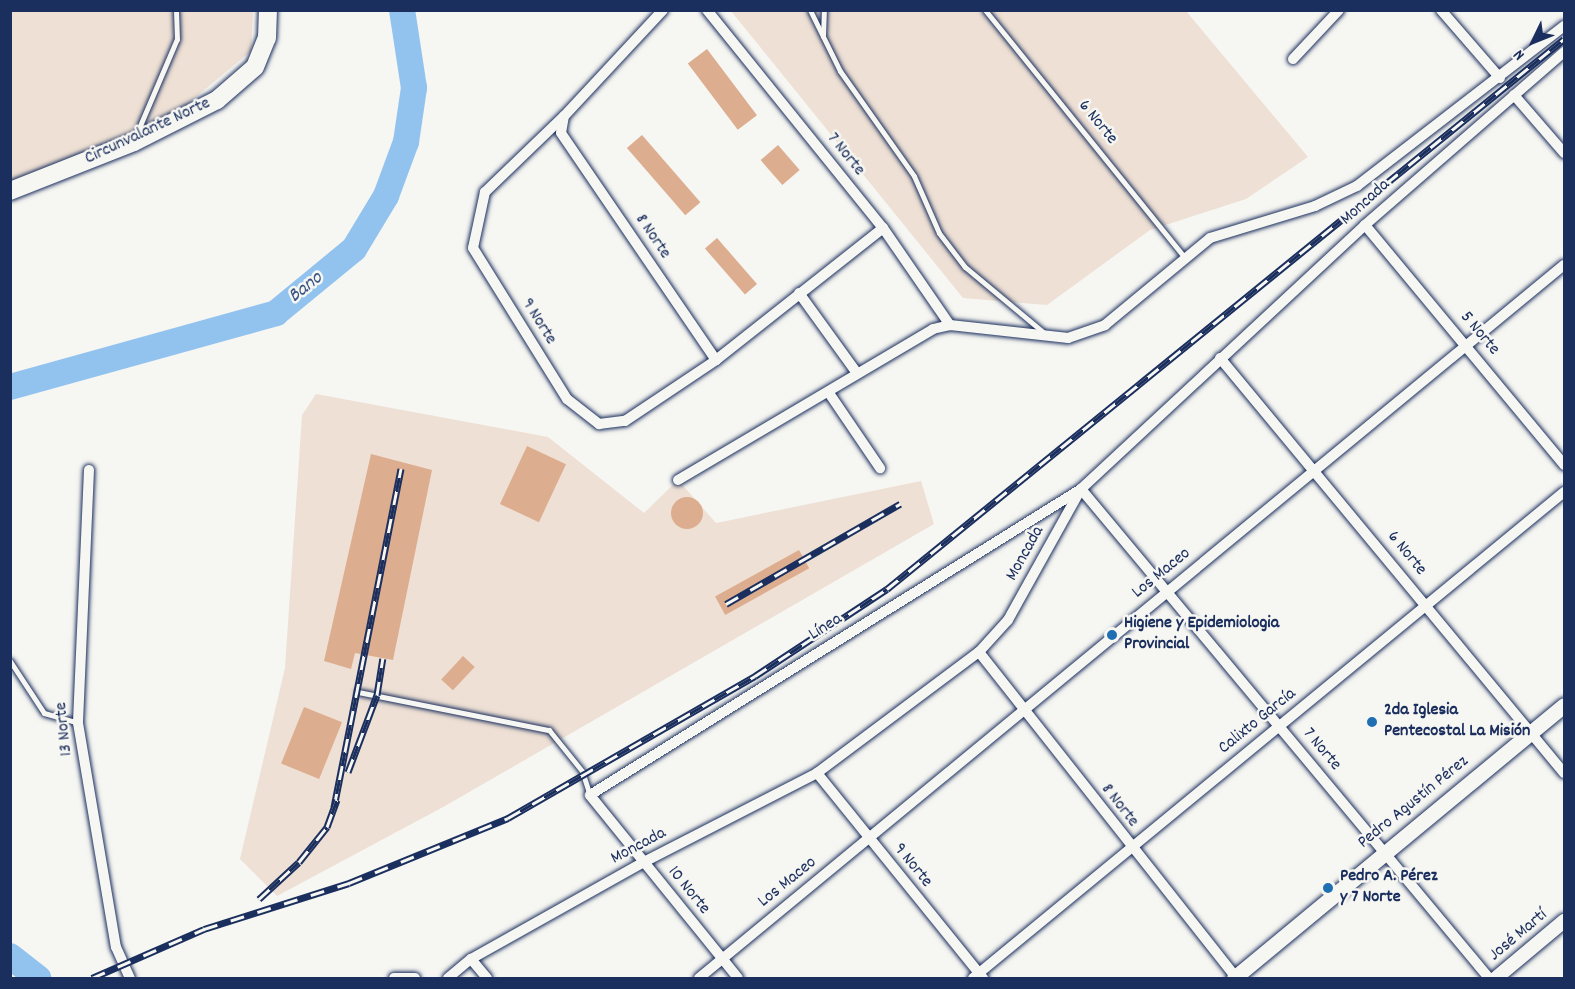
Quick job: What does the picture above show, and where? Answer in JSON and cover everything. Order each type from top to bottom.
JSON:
[{"type":"main road","name":"Circunvalante Norte","points":[[10,191],[134,142],[217,100],[255,67],[267,38],[268,10]]},
{"type":"main road","name":"Pedro Agustín Pérez","points":[[1235,978],[1564,705]]},
{"type":"street","name":"9 Norte","points":[[663,10],[564,116],[485,192],[473,248],[567,399],[599,424],[625,421],[716,360]]},
{"type":"street","name":"7 Norte","points":[[707,10],[883,228],[951,325]]},
{"type":"street","points":[[1293,59],[1339,10]]},
{"type":"street","points":[[1442,10],[1500,78]]},
{"type":"street","name":"Moncada","points":[[1050,339],[1105,325],[1183,255],[1210,238],[1315,206],[1357,186],[1500,78],[1564,26]]},
{"type":"street","name":"Moncada","points":[[448,978],[471,959],[644,862],[817,773],[979,652],[1008,620],[1081,489],[1365,225],[1564,52]]},
{"type":"street","points":[[1514,95],[1564,153]]},
{"type":"street","name":"8 Norte","points":[[564,116],[561,133],[716,360]]},
{"type":"street","name":"5 Norte","points":[[1365,225],[1467,345],[1564,465]]},
{"type":"street","points":[[716,360],[883,228]]},
{"type":"street","name":"Los Maceo","points":[[699,978],[1564,265]]},
{"type":"street","points":[[799,293],[857,373]]},
{"type":"street","points":[[678,480],[829,393],[857,373],[951,325],[1050,339]]},
{"type":"street","name":"6 Norte","points":[[1220,358],[1317,470],[1564,773]]},
{"type":"street","points":[[829,393],[880,468]]},
{"type":"street","name":"13 Norte","points":[[89,470],[78,723],[116,947],[130,978]]},
{"type":"street","name":"7 Norte","points":[[1081,489],[1489,978]]},
{"type":"street","name":"Línea","points":[[590,795],[1081,489]]},
{"type":"street","name":"Calixto García","points":[[979,977],[1564,492]]},
{"type":"street","name":"8 Norte","points":[[979,652],[1131,849],[1235,978]]},
{"type":"street","name":"9 Norte","points":[[817,773],[979,977]]},
{"type":"street","name":"10 Norte","points":[[590,795],[738,978]]},
{"type":"street","name":"José Martí","points":[[1496,978],[1564,921]]},
{"type":"street","points":[[471,959],[487,978]]},
{"type":"street","points":[[394,978],[415,978]]},
{"type":"lane","points":[[134,142],[177,39],[176,10]]},
{"type":"lane","points":[[810,10],[825,47],[914,176],[924,209],[964,267],[1050,339]]},
{"type":"lane","points":[[824,10],[825,47]]},
{"type":"lane","name":"6 Norte","points":[[985,10],[1183,255]]},
{"type":"lane","points":[[10,661],[44,713],[78,723]]},
{"type":"lane","points":[[358,692],[549,730],[582,771],[590,795]]},
{"type":"shaded area","points":[[11,11],[253,11],[251,51],[168,120],[11,181]]},
{"type":"shaded area","points":[[731,11],[1186,11],[1308,157],[1246,199],[1150,230],[1047,305],[963,298]]},
{"type":"shaded area","points":[[316,394],[548,437],[644,513],[678,480],[716,523],[921,481],[934,524],[445,806],[277,896],[240,859],[285,668],[302,415]]},
{"type":"building","points":[[707,49],[757,115],[738,130],[688,63]]},
{"type":"building","points":[[642,135],[700,202],[685,215],[627,148]]},
{"type":"building","points":[[778,145],[800,170],[782,185],[761,160]]},
{"type":"building","points":[[717,238],[757,284],[745,295],[705,248]]},
{"type":"building","points":[[527,446],[566,464],[539,522],[500,504]]},
{"type":"building","points":[[371,454],[432,470],[393,660],[355,653],[351,669],[324,661]]},
{"type":"building","points":[[687,497],[698,502],[703,513],[698,524],[687,529],[676,524],[671,513],[676,502]]},
{"type":"building","points":[[799,550],[809,568],[725,615],[715,597]]},
{"type":"building","points":[[463,656],[475,667],[453,690],[441,679]]},
{"type":"building","points":[[304,707],[342,722],[319,779],[281,764]]},
{"type":"waterway","name":"Bano","points":[[10,387],[276,313],[354,249],[386,196],[406,142],[414,88],[402,10]]},
{"type":"waterway","name":"Bano","points":[[10,956],[38,978]]},
{"type":"railway","points":[[92,978],[204,929],[349,883],[508,818],[755,676],[887,589],[1564,39]]},
{"type":"railway","points":[[334,807],[401,469]]},
{"type":"railway","points":[[726,604],[900,504]]},
{"type":"railway","points":[[348,772],[377,695],[383,658]]},
{"type":"railway","points":[[259,899],[299,862],[327,827],[337,800]]},
{"type":"place","name":"Higiene y Epidemiologia Provincial","points":[[1112,635]]},
{"type":"place","name":"2da Iglesia Pentecostal La Misión","points":[[1372,722]]},
{"type":"place","name":"Pedro A. Pérez y 7 Norte","points":[[1328,888]]}]
